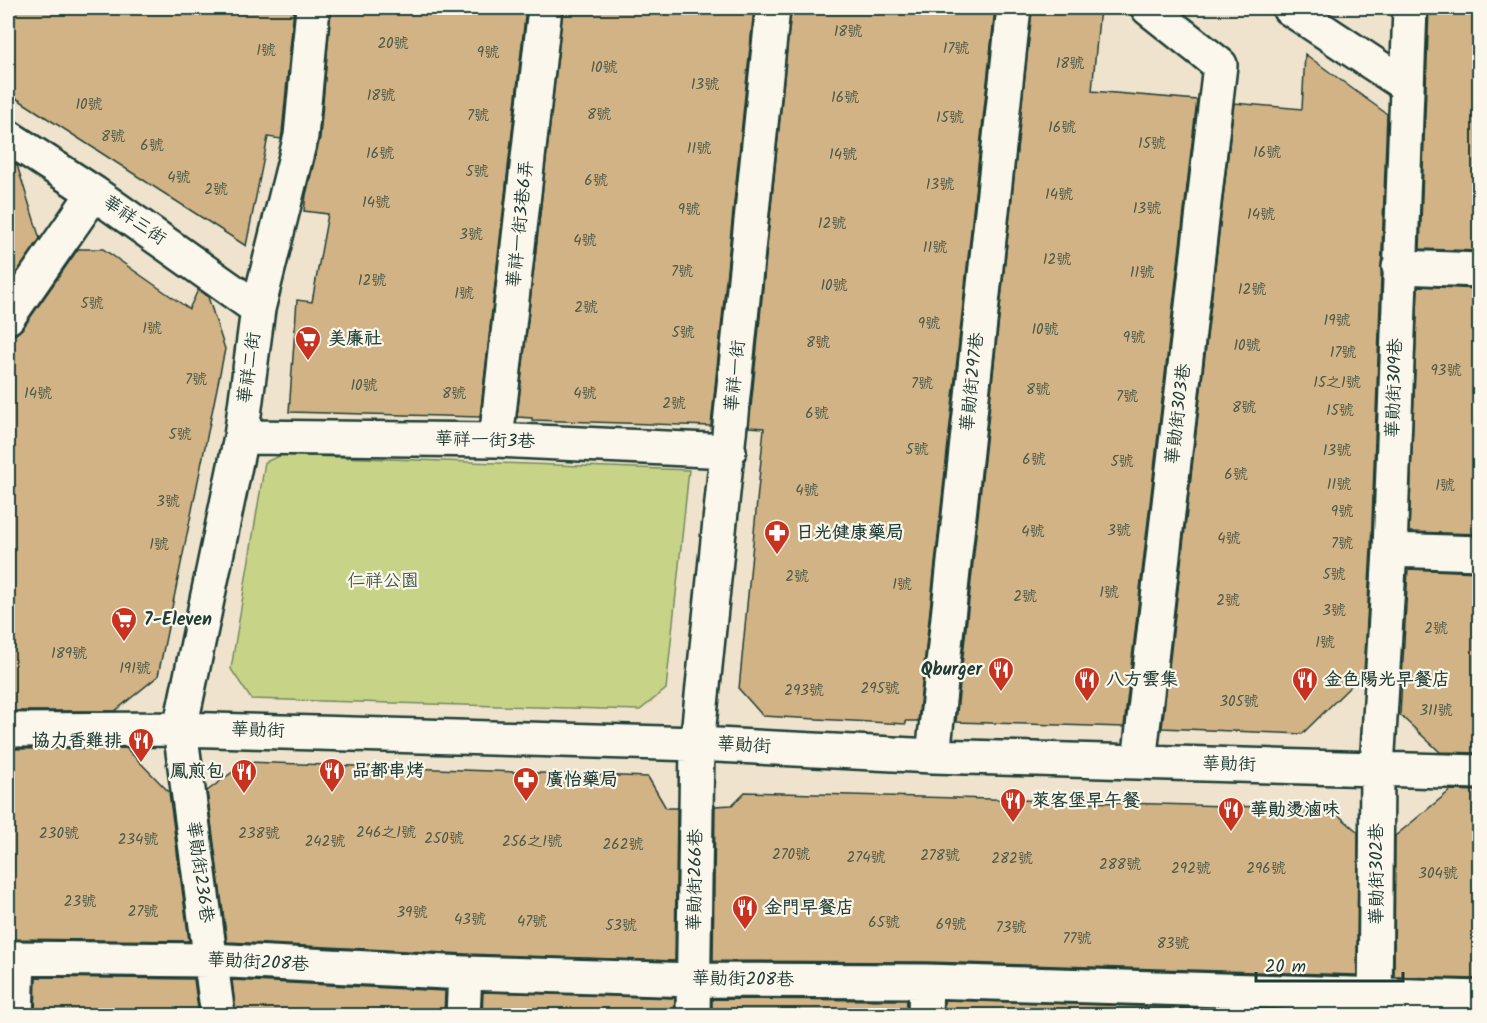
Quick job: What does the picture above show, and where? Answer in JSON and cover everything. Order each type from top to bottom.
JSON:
[{"type":"street","name":"華祥二街","points":[[180,729],[241,437],[258,309],[301,136],[312,8]]},
{"type":"street","name":"華祥一街3巷6弄","points":[[496,440],[545,8]]},
{"type":"street","name":"華祥一街","points":[[697,744],[729,452],[773,8]]},
{"type":"street","name":"華勛街297巷","points":[[933,756],[1014,8]]},
{"type":"street","name":"華勛街303巷","points":[[1138,762],[1220,65],[1148,8]]},
{"type":"street","points":[[1289,8],[1407,86]]},
{"type":"street","name":"華勛街309巷","points":[[1377,768],[1390,550],[1410,8]]},
{"type":"street","name":"華祥三街","points":[[8,137],[94,193],[258,309]]},
{"type":"street","points":[[8,317],[94,193]]},
{"type":"street","points":[[1399,267],[1479,270]]},
{"type":"street","name":"華祥一街3巷","points":[[241,437],[496,440],[729,452]]},
{"type":"street","points":[[1390,550],[1479,553]]},
{"type":"street","name":"華勛街","points":[[8,730],[180,729],[697,744],[933,756],[1479,772]]},
{"type":"street","name":"華勛街236巷","points":[[180,729],[218,1016]]},
{"type":"street","name":"華勛街266巷","points":[[693,1016],[697,744]]},
{"type":"street","name":"華勛街302巷","points":[[1376,1004],[1377,768]]},
{"type":"street","points":[[13,958],[16,1016]]},
{"type":"street","name":"華勛街208巷","points":[[13,958],[211,960],[465,973],[694,980],[926,981],[1150,1001],[1376,1004],[1479,998]]},
{"type":"street","points":[[463,1016],[465,973]]},
{"type":"street","points":[[925,1016],[926,981]]},
{"type":"green space","name":"仁祥公園","points":[[282,455],[689,470],[666,689],[640,710],[251,699],[231,669],[265,462]]},
{"type":"building","points":[[8,8],[294,8],[281,139],[268,137],[246,246],[8,93]]},
{"type":"building","points":[[331,8],[526,8],[480,417],[289,412],[297,300],[312,302],[328,214],[304,211],[320,138]]},
{"type":"building","points":[[563,8],[754,8],[711,426],[532,420],[532,418],[517,417]]},
{"type":"building","points":[[791,8],[995,8],[918,721],[906,721],[906,724],[763,716],[739,689],[764,428],[749,427]]},
{"type":"building","points":[[1032,8],[1100,8],[1092,91],[1197,100],[1124,727],[956,722]]},
{"type":"building","points":[[1429,8],[1479,8],[1479,251],[1420,249]]},
{"type":"building","points":[[1305,54],[1387,114],[1371,549],[1364,673],[1302,734],[1162,728],[1234,103],[1302,109]]},
{"type":"building","points":[[17,165],[40,239],[8,285],[8,166]]},
{"type":"building","points":[[78,249],[103,249],[189,309],[198,290],[208,297],[225,349],[158,676],[115,711],[8,711],[8,336],[16,334],[23,328]]},
{"type":"building","points":[[1418,286],[1479,289],[1479,534],[1409,532]]},
{"type":"building","points":[[1408,569],[1479,572],[1479,753],[1440,752],[1400,715]]},
{"type":"building","points":[[126,748],[169,792],[189,941],[8,939],[8,749]]},
{"type":"building","points":[[246,762],[648,777],[666,808],[677,808],[675,961],[466,954],[227,942],[207,791]]},
{"type":"building","points":[[1451,790],[1479,791],[1479,979],[1394,977],[1395,836]]},
{"type":"building","points":[[745,792],[1331,809],[1358,832],[1357,975],[927,962],[713,961],[715,806],[732,805]]},
{"type":"building","points":[[36,977],[194,979],[199,1016],[35,1016]]},
{"type":"building","points":[[232,980],[445,991],[444,1016],[236,1016]]},
{"type":"building","points":[[483,992],[675,998],[674,1016],[482,1016]]},
{"type":"building","points":[[712,999],[907,1000],[906,1016],[712,1016]]},
{"type":"building","points":[[944,1000],[1356,1013],[1356,1016],[944,1016]]},
{"type":"place","name":"美廉社","points":[[308,362]]},
{"type":"place","name":"日光健康藥局","points":[[777,556]]},
{"type":"place","name":"7-Eleven","points":[[124,643]]},
{"type":"place","name":"Qburger","points":[[1001,693]]},
{"type":"place","name":"八方雲集","points":[[1087,703]]},
{"type":"place","name":"金色陽光早餐店","points":[[1305,703]]},
{"type":"place","name":"協力香雞排","points":[[141,764]]},
{"type":"place","name":"品都串烤","points":[[332,794]]},
{"type":"place","name":"鳳煎包","points":[[244,795]]},
{"type":"place","name":"廣怡藥局","points":[[526,803]]},
{"type":"place","name":"萊客堡早午餐","points":[[1013,824]]},
{"type":"place","name":"華勛燙滷味","points":[[1231,833]]},
{"type":"place","name":"金門早餐店","points":[[745,931]]}]
